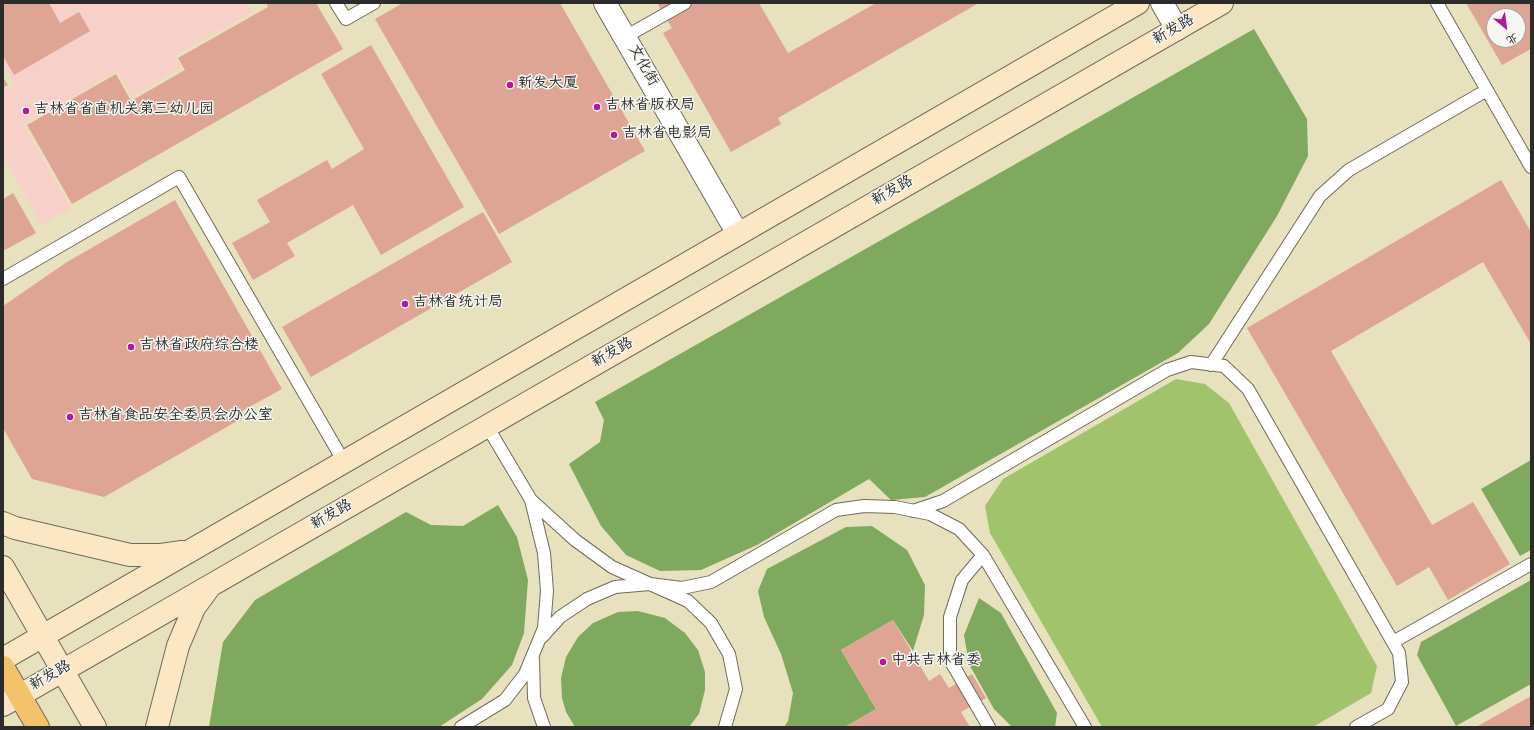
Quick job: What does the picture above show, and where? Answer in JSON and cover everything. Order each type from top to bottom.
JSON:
[{"type":"main road","points":[[3,659],[1138,3]]},
{"type":"main road","name":"新发路","points":[[11,700],[1222,3]]},
{"type":"main road","points":[[3,523],[15,528],[130,555],[161,555],[191,550]]},
{"type":"main road","points":[[3,567],[95,727]]},
{"type":"main road","points":[[156,727],[178,646],[194,608],[210,586]]},
{"type":"main road","points":[[3,667],[11,700],[38,727]]},
{"type":"street","name":"文化街","points":[[605,3],[738,234]]},
{"type":"street","points":[[1162,3],[1177,29]]},
{"type":"lane","points":[[336,3],[346,19],[374,3]]},
{"type":"lane","points":[[625,37],[685,3]]},
{"type":"lane","points":[[1437,3],[1531,167]]},
{"type":"lane","points":[[1211,365],[1320,196],[1349,170],[1487,90]]},
{"type":"lane","points":[[3,279],[179,177],[344,462]]},
{"type":"lane","points":[[913,511],[943,501],[1167,370],[1191,362],[1224,366],[1248,389],[1399,653],[1402,682],[1388,709],[1356,727]]},
{"type":"lane","points":[[461,727],[505,700],[525,674],[544,628],[547,591],[544,553],[531,500],[487,426]]},
{"type":"lane","points":[[531,500],[575,540],[612,567],[688,601],[711,623],[729,654],[736,689],[725,727]]},
{"type":"lane","points":[[539,641],[560,617],[587,599],[615,587],[650,584],[682,588],[711,582],[836,510],[864,506],[895,507],[930,514],[959,529],[983,555],[1085,727]]},
{"type":"lane","points":[[983,555],[962,580],[950,617],[950,660],[989,727]]},
{"type":"lane","points":[[1393,642],[1531,564]]},
{"type":"lane","points":[[533,654],[534,698],[544,727]]},
{"type":"shaded area","name":"吉林省省直机关第三幼儿园","points":[[3,3],[247,3],[253,12],[175,56],[181,68],[132,97],[117,71],[24,125],[71,208],[42,225],[3,156],[3,91],[14,84],[3,64]]},
{"type":"green space","points":[[1254,29],[1307,119],[1308,156],[1277,216],[1209,324],[1178,353],[925,497],[891,500],[869,479],[757,545],[701,570],[660,571],[626,555],[601,526],[569,464],[600,442],[604,420],[595,402]]},
{"type":"green space","points":[[1176,379],[1205,384],[1229,403],[1377,666],[1371,693],[1313,727],[1102,727],[990,533],[985,506],[1003,479]]},
{"type":"green space","points":[[1531,460],[1531,550],[1520,556],[1481,489]]},
{"type":"green space","points":[[498,505],[517,537],[528,580],[524,633],[512,665],[482,699],[439,727],[209,727],[223,642],[255,600],[406,512],[431,525],[463,526]]},
{"type":"green space","points":[[872,526],[907,550],[925,585],[924,615],[913,651],[893,620],[841,650],[876,709],[845,727],[784,727],[788,721],[793,693],[781,654],[764,617],[758,591],[767,569],[846,527]]},
{"type":"green space","points":[[1531,580],[1531,684],[1456,726],[1417,655],[1421,642]]},
{"type":"green space","points":[[979,598],[1001,613],[1057,713],[1055,727],[1012,727],[994,709],[969,664],[964,635]]},
{"type":"green space","points":[[638,611],[665,618],[685,633],[698,650],[705,672],[705,690],[699,714],[689,727],[575,727],[566,712],[562,698],[561,678],[566,657],[578,637],[593,623],[618,612]]},
{"type":"building","points":[[3,3],[49,3],[60,23],[79,12],[90,31],[14,75],[3,56]]},
{"type":"building","points":[[266,3],[316,3],[343,49],[72,204],[27,125],[116,74],[131,101],[185,70],[178,58],[268,7]]},
{"type":"building","name":"新发大厦","points":[[403,3],[560,3],[645,151],[499,234],[375,19]]},
{"type":"building","points":[[657,3],[759,3],[788,53],[876,3],[979,3],[778,118],[781,124],[731,152],[663,33],[672,28]]},
{"type":"building","points":[[1466,3],[1531,3],[1531,49],[1502,65],[1492,48],[1526,48],[1526,8],[1486,8],[1486,37]]},
{"type":"building","points":[[371,45],[464,207],[381,255],[353,205],[287,243],[295,256],[253,280],[232,243],[270,222],[257,200],[327,160],[332,169],[364,149],[321,74]]},
{"type":"building","points":[[3,77],[8,85],[3,88]]},
{"type":"building","points":[[1501,180],[1531,232],[1531,344],[1483,262],[1331,351],[1432,525],[1473,502],[1510,564],[1448,600],[1429,567],[1397,586],[1247,328]]},
{"type":"building","points":[[13,193],[36,233],[3,251],[3,199]]},
{"type":"building","name":"吉林省政府综合楼","points":[[175,200],[282,389],[242,411],[246,416],[104,497],[32,479],[3,428],[3,306],[67,262]]},
{"type":"building","points":[[483,212],[512,262],[311,377],[282,327]]},
{"type":"building","name":"中共吉林省委","points":[[893,620],[929,681],[940,674],[949,688],[972,674],[986,698],[961,712],[970,727],[845,727],[876,709],[841,650]]},
{"type":"building","points":[[1531,696],[1531,727],[1476,727]]},
{"type":"place","name":"新发大厦","points":[[510,85]]},
{"type":"place","name":"吉林省版权局","points":[[597,107]]},
{"type":"place","name":"吉林省省直机关第三幼儿园","points":[[26,111]]},
{"type":"place","name":"吉林省电影局","points":[[614,135]]},
{"type":"place","name":"吉林省统计局","points":[[405,304]]},
{"type":"place","name":"吉林省政府综合楼","points":[[131,347]]},
{"type":"place","name":"吉林省食品安全委员会办公室","points":[[70,417]]},
{"type":"place","name":"中共吉林省委","points":[[883,662]]}]
